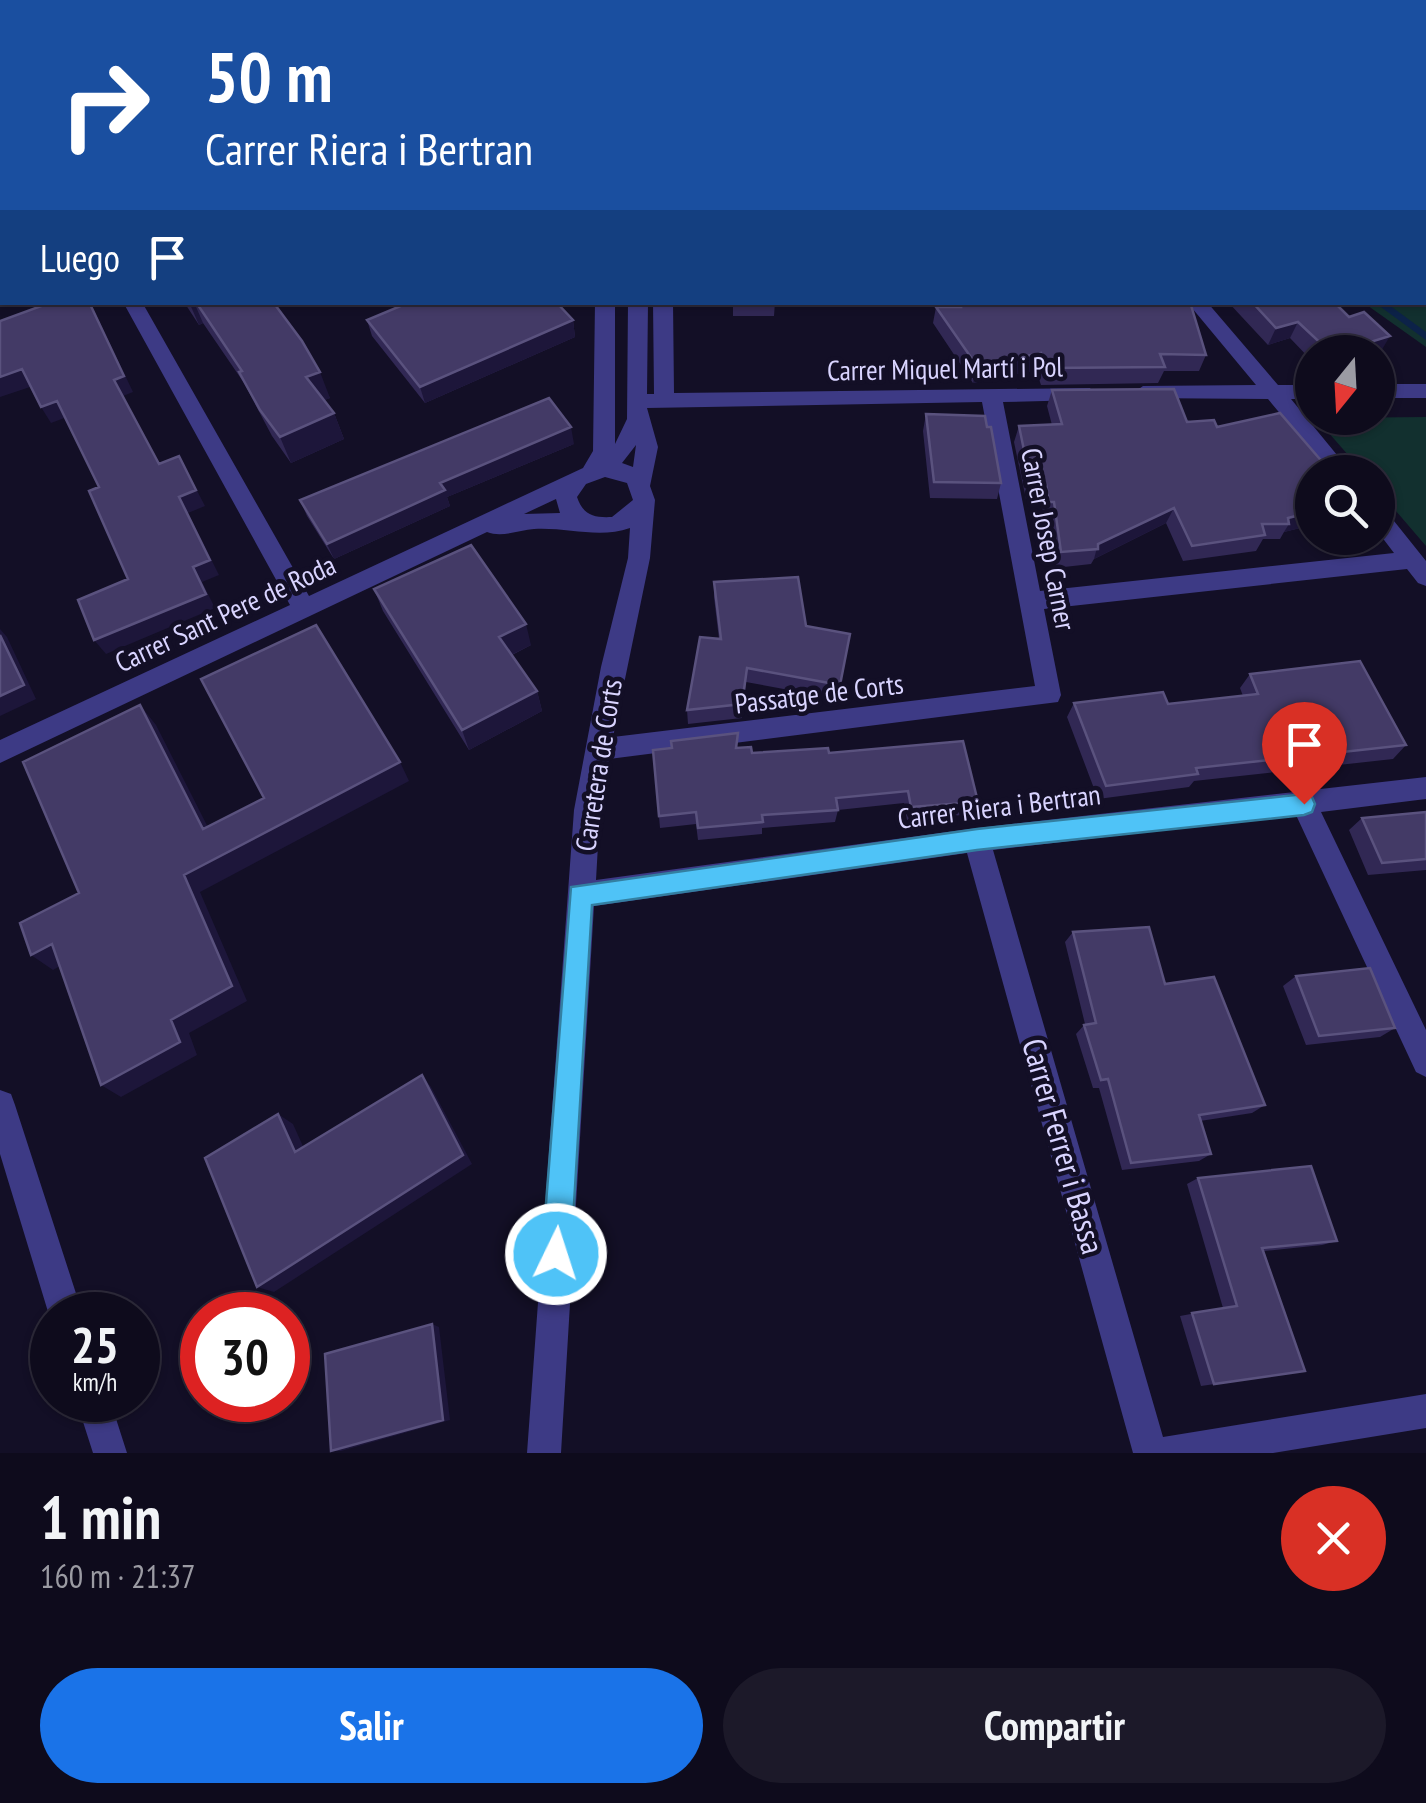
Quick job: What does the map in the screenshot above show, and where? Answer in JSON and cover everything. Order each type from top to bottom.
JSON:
[{"type":"street","points":[[134,305],[304,609]]},
{"type":"street","points":[[590,474],[622,471],[642,491],[631,518],[605,526],[581,521],[567,502],[604,451],[605,305]]},
{"type":"street","name":"Carretera de Corts","points":[[544,1453],[580,895],[597,750],[639,558],[648,448],[638,410],[638,305]]},
{"type":"street","points":[[663,305],[664,399]]},
{"type":"street","points":[[1199,305],[1328,455]]},
{"type":"street","points":[[1395,392],[1426,391]]},
{"type":"street","name":"Carrer Miquel Martí i Pol","points":[[638,410],[664,399],[1295,392]]},
{"type":"street","name":"Carrer Josep Carner","points":[[991,394],[1049,695]]},
{"type":"street","points":[[590,474],[623,449],[638,410]]},
{"type":"street","name":"Carrer Sant Pere de Roda","points":[[0,752],[590,474]]},
{"type":"street","name":"Carrer Sant Pere de Roda","points":[[476,530],[532,522],[581,521]]},
{"type":"street","points":[[605,526],[639,558]]},
{"type":"street","points":[[1395,538],[1419,568]]},
{"type":"street","points":[[1030,601],[1419,568]]},
{"type":"street","name":"Passatge de Corts","points":[[597,750],[1049,695]]},
{"type":"street","name":"Carrer Riera i Bertran","points":[[580,895],[977,840],[1426,788]]},
{"type":"street","points":[[1304,804],[1426,1062]]},
{"type":"street","name":"Carrer Ferrer i Bassa","points":[[977,840],[1150,1453]]},
{"type":"street","points":[[0,1105],[59,1292]]},
{"type":"street","points":[[1166,1453],[1426,1411]]},
{"type":"street","points":[[100,1422],[110,1453]]},
{"type":"green space","points":[[1367,305],[1426,305],[1426,347]]},
{"type":"green space","points":[[1395,417],[1426,417],[1426,546],[1395,510],[1395,455],[1348,455],[1331,435],[1395,435]]},
{"type":"building","points":[[44,305],[90,305],[124,376],[114,380],[159,464],[179,456],[196,490],[179,497],[210,560],[193,567],[206,594],[94,640],[78,600],[128,579],[89,491],[99,487],[57,401],[41,407],[22,369],[0,377],[0,321]]},
{"type":"building","points":[[198,305],[275,305],[320,372],[306,377],[334,413],[280,437],[260,410],[239,372],[242,371]]},
{"type":"building","points":[[403,305],[559,305],[573,320],[420,387],[367,320]]},
{"type":"building","points":[[1191,305],[1206,355],[1160,354],[1165,367],[1046,368],[1041,353],[977,366],[936,307]]},
{"type":"building","points":[[1255,305],[1337,305],[1349,317],[1364,312],[1389,335],[1312,335],[1298,322],[1276,328]]},
{"type":"building","points":[[1174,389],[1187,422],[1214,420],[1217,427],[1280,413],[1295,435],[1316,455],[1295,455],[1295,516],[1288,518],[1289,524],[1262,524],[1265,535],[1192,546],[1174,508],[1098,544],[1098,549],[1061,552],[1054,502],[1049,502],[1046,484],[1031,484],[1019,426],[1062,424],[1052,390]]},
{"type":"building","points":[[549,398],[571,427],[440,483],[445,490],[327,544],[300,500]]},
{"type":"building","points":[[926,414],[985,416],[987,427],[991,427],[1001,483],[934,482]]},
{"type":"building","points":[[471,545],[526,624],[499,637],[537,691],[462,730],[374,589]]},
{"type":"building","points":[[798,577],[806,626],[850,634],[840,685],[747,668],[742,704],[687,710],[700,637],[721,639],[714,582]]},
{"type":"building","points":[[316,625],[400,762],[184,875],[232,986],[171,1020],[180,1042],[101,1085],[52,944],[31,955],[20,923],[79,893],[23,762],[140,705],[203,829],[264,798],[201,679]]},
{"type":"building","points":[[0,635],[24,685],[0,696]]},
{"type":"building","points":[[1360,661],[1406,745],[1196,768],[1198,774],[1106,786],[1074,703],[1163,692],[1168,704],[1258,694],[1250,674]]},
{"type":"building","points":[[738,733],[736,748],[751,747],[752,753],[828,748],[829,753],[963,741],[978,802],[911,807],[908,791],[836,798],[838,810],[762,815],[763,822],[698,828],[696,812],[659,816],[653,750],[672,748],[671,741]]},
{"type":"building","points":[[1426,812],[1426,859],[1382,863],[1362,818]]},
{"type":"building","points":[[1149,927],[1165,984],[1214,977],[1265,1105],[1199,1115],[1211,1154],[1131,1163],[1108,1079],[1101,1080],[1084,1025],[1096,1023],[1073,932]]},
{"type":"building","points":[[1370,968],[1395,1028],[1319,1036],[1296,976]]},
{"type":"building","points":[[422,1075],[463,1155],[257,1287],[205,1158],[278,1114],[295,1152]]},
{"type":"building","points":[[1311,1166],[1337,1241],[1262,1248],[1305,1371],[1214,1384],[1192,1313],[1237,1306],[1198,1178]]},
{"type":"building","points":[[432,1324],[443,1420],[331,1451],[325,1354]]},
{"type":"waterway","points":[[1382,305],[1426,337]]},
{"type":"route","points":[[556,1254],[580,895],[977,840],[1304,804]]}]
